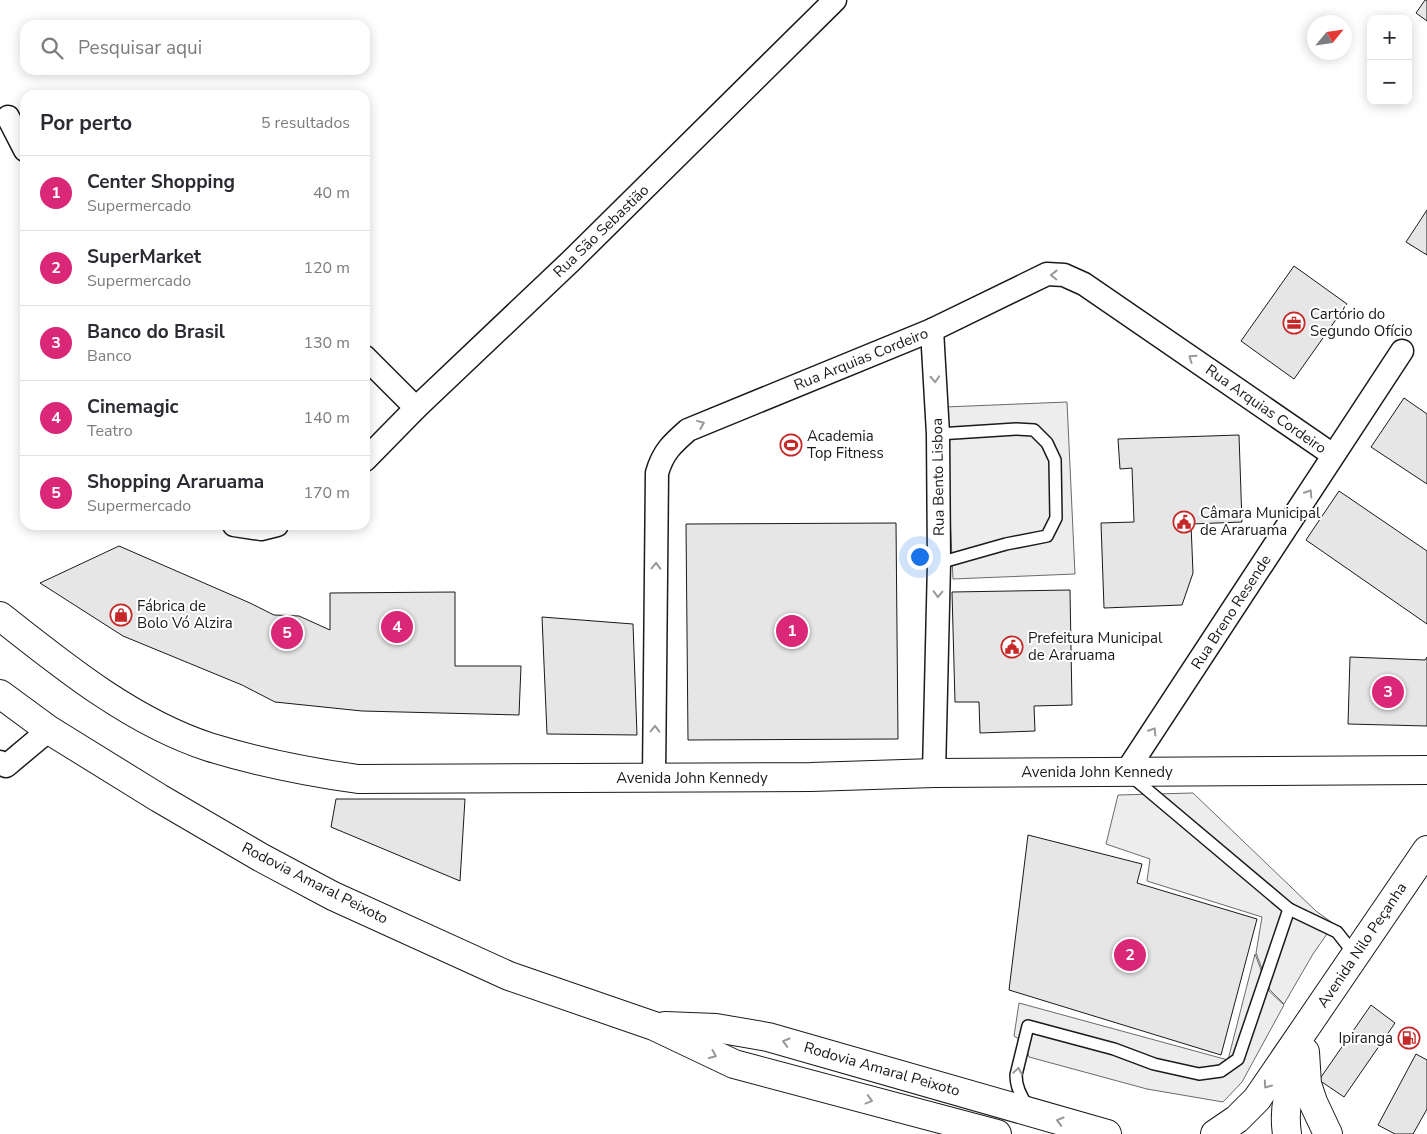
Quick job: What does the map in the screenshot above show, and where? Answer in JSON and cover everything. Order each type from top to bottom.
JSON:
[{"type":"main road","name":"Avenida John Kennedy","points":[[0,616],[52,658],[113,699],[159,725],[208,746],[265,762],[358,779],[811,777],[934,773],[1427,770]]},
{"type":"main road","name":"Rodovia Amaral Peixoto","points":[[0,694],[49,730],[243,847],[333,896],[509,976],[654,1026],[734,1064],[997,1134]]},
{"type":"main road","name":"Avenida Nilo Peçanha","points":[[1215,1134],[1237,1119],[1257,1099],[1427,850]]},
{"type":"main road","name":"Avenida Nilo Peçanha","points":[[1287,1134],[1285,1123],[1286,1102],[1314,1015]]},
{"type":"main road","name":"Rodovia Amaral Peixoto","points":[[654,1026],[716,1028],[768,1037],[1107,1134]]},
{"type":"main road","points":[[1304,1048],[1308,1084],[1313,1102],[1328,1134]]},
{"type":"street","name":"Rua São Sebastião","points":[[370,455],[416,408],[571,261],[835,0]]},
{"type":"street","points":[[11,119],[20,139]]},
{"type":"street","name":"Rua Arquias Cordeiro","points":[[654,778],[657,473],[661,458],[672,444],[688,430],[932,330],[1047,274],[1064,275],[1084,284],[1333,455]]},
{"type":"street","name":"Rua Bento Lisboa","points":[[932,330],[938,434],[939,563],[934,773]]},
{"type":"street","name":"Rua Breno Resende","points":[[1126,772],[1402,351]]},
{"type":"street","points":[[370,362],[416,408]]},
{"type":"street","points":[[2,768],[49,730]]},
{"type":"lane","points":[[938,434],[1016,429],[1034,430],[1047,443],[1055,460],[1056,518],[1047,536],[1006,544],[939,563]]},
{"type":"lane","points":[[1126,772],[1289,910],[1337,932],[1348,946],[1350,961]]},
{"type":"lane","points":[[1034,1113],[1024,1102],[1016,1082],[1028,1026],[1114,1049],[1154,1064],[1199,1074],[1221,1071],[1238,1059],[1289,910]]},
{"type":"shaded area","points":[[1067,402],[1075,574],[953,579],[945,407]]},
{"type":"shaded area","points":[[1193,793],[1316,911],[1334,924],[1313,954],[1284,1004],[1270,990],[1256,953],[1262,917],[1147,881],[1150,859],[1106,844],[1118,795]]},
{"type":"shaded area","points":[[1255,954],[1269,991],[1284,1005],[1242,1082],[1223,1102],[1147,1089],[1029,1057],[1024,1042],[1014,1036],[1019,1003],[1228,1060]]},
{"type":"building","points":[[1425,0],[1427,0],[1427,21],[1416,13]]},
{"type":"building","points":[[1427,210],[1427,255],[1406,242]]},
{"type":"building","name":"Cartório do Segundo Ofício","points":[[1294,266],[1347,304],[1294,379],[1241,341]]},
{"type":"building","points":[[1404,398],[1427,414],[1427,484],[1371,447]]},
{"type":"building","name":"Câmara Municipal de Araruama","points":[[1239,435],[1242,522],[1191,524],[1193,573],[1182,605],[1104,608],[1101,523],[1134,522],[1132,468],[1120,469],[1118,439]]},
{"type":"building","points":[[1339,491],[1427,551],[1427,624],[1306,540]]},
{"type":"building","points":[[896,523],[898,739],[688,740],[686,524]]},
{"type":"building","points":[[119,546],[274,615],[299,616],[330,630],[330,593],[455,592],[455,666],[521,666],[519,715],[362,711],[275,702],[242,685],[123,636],[40,583]]},
{"type":"building","name":"Prefeitura Municipal de Araruama","points":[[1070,590],[1072,705],[1034,706],[1035,731],[980,733],[979,702],[955,702],[952,592]]},
{"type":"building","points":[[542,617],[633,624],[637,735],[547,734]]},
{"type":"building","points":[[1350,657],[1425,660],[1427,657],[1427,726],[1348,724]]},
{"type":"building","points":[[336,799],[465,799],[460,881],[331,827]]},
{"type":"building","points":[[1028,835],[1142,864],[1137,883],[1257,919],[1221,1055],[1009,990]]},
{"type":"building","points":[[1371,1005],[1395,1023],[1344,1097],[1319,1080]]},
{"type":"building","points":[[1416,1054],[1427,1060],[1427,1109],[1413,1134],[1395,1134],[1378,1125]]},
{"type":"place","name":"Cartório do Segundo Ofício","points":[[1294,323]]},
{"type":"place","name":"Academia Top Fitness","points":[[791,445]]},
{"type":"place","name":"Câmara Municipal de Araruama","points":[[1184,522]]},
{"type":"place","name":"Fábrica de Bolo Vó Alzira","points":[[121,615]]},
{"type":"place","name":"Cinemagic","points":[[397,627]]},
{"type":"place","name":"Center Shopping","points":[[792,631]]},
{"type":"place","name":"Shopping Araruama","points":[[287,633]]},
{"type":"place","name":"Prefeitura Municipal de Araruama","points":[[1012,647]]},
{"type":"place","name":"Banco do Brasil","points":[[1388,692]]},
{"type":"place","name":"SuperMarket","points":[[1130,955]]},
{"type":"place","name":"Ipiranga","points":[[1409,1038]]}]
